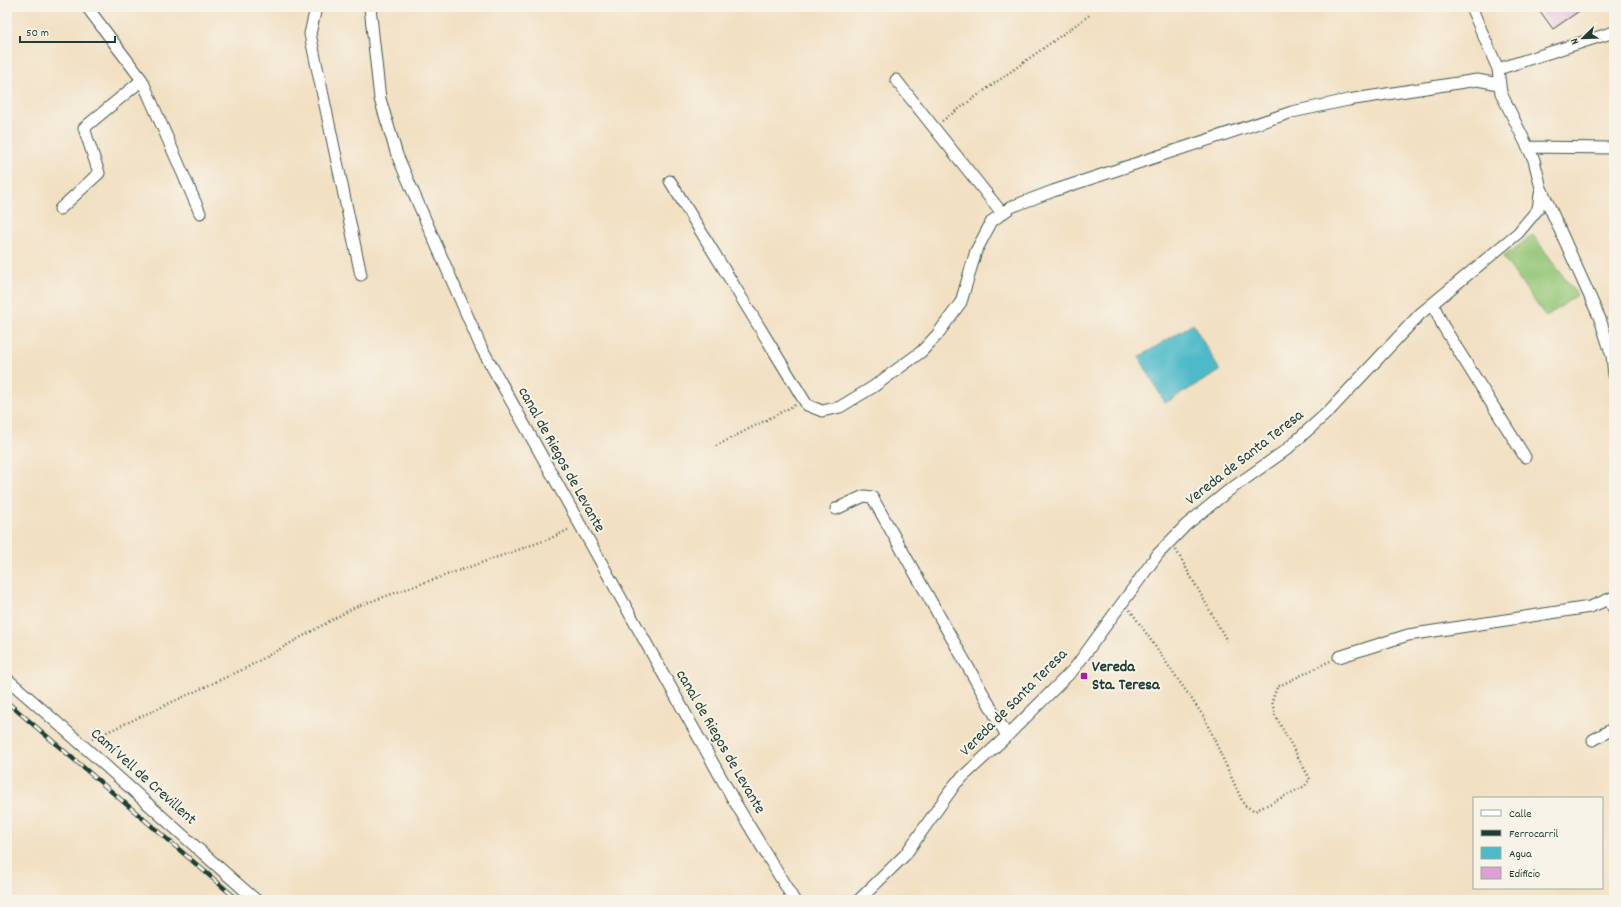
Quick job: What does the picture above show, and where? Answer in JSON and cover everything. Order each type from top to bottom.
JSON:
[{"type":"street","points":[[87,7],[142,80],[200,213]]},
{"type":"street","points":[[314,7],[315,12],[310,34],[361,275]]},
{"type":"street","name":"canal de Riegos de Levante","points":[[370,7],[380,99],[397,155],[481,347],[733,799],[794,900]]},
{"type":"street","name":"Vereda de Santa Teresa","points":[[859,900],[905,855],[956,783],[1074,669],[1158,554],[1186,525],[1228,491],[1286,450],[1329,411],[1420,314],[1518,233],[1538,210],[1541,188],[1534,160],[1501,93],[1498,69],[1471,7]]},
{"type":"street","points":[[1498,69],[1614,32]]},
{"type":"street","points":[[60,209],[99,173],[84,128],[142,80]]},
{"type":"street","points":[[896,80],[1002,213]]},
{"type":"street","points":[[670,181],[807,405],[822,411],[840,407],[873,387],[921,352],[961,302],[976,251],[992,221],[1011,207],[1053,191],[1292,112],[1348,100],[1477,80],[1500,84]]},
{"type":"street","points":[[1527,146],[1614,148]]},
{"type":"street","points":[[1541,188],[1600,319],[1612,356],[1614,375]]},
{"type":"street","points":[[1433,304],[1443,326],[1525,457]]},
{"type":"street","points":[[836,509],[864,496],[872,497],[1006,736]]},
{"type":"street","points":[[1339,657],[1408,635],[1590,607],[1612,598],[1614,609]]},
{"type":"street","name":"Camí Vell de Crevillent","points":[[7,679],[82,743],[256,900]]},
{"type":"street","points":[[1593,740],[1614,728]]},
{"type":"path","points":[[934,127],[1091,14]]},
{"type":"path","points":[[716,446],[804,400]]},
{"type":"path","points":[[82,743],[246,668],[355,607],[549,539],[579,525]]},
{"type":"path","points":[[1171,541],[1227,641]]},
{"type":"path","points":[[1124,602],[1204,716],[1244,805],[1255,811],[1305,786],[1310,779],[1275,715],[1272,701],[1277,687],[1339,657]]},
{"type":"green space","points":[[1533,235],[1577,295],[1546,317],[1503,257]]},
{"type":"water","points":[[1193,324],[1220,371],[1165,403],[1139,357]]},
{"type":"building","points":[[1537,7],[1585,7],[1553,29]]},
{"type":"railway","points":[[7,702],[238,900]]},
{"type":"place","name":"Vereda Sta. Teresa","points":[[1084,676]]}]
